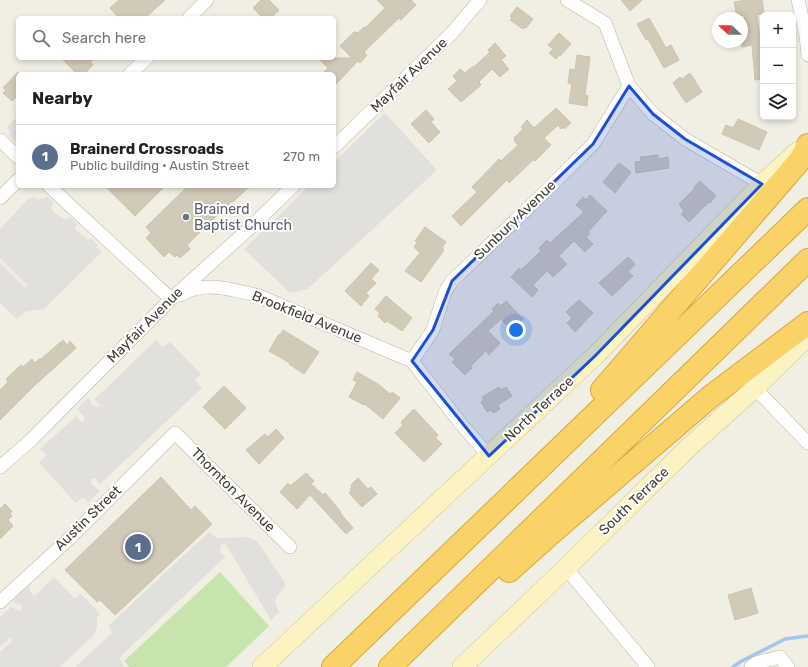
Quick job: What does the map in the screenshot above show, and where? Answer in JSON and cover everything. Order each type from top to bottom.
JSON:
[{"type":"highway","points":[[511,495],[801,160],[808,145]]},
{"type":"highway","points":[[333,667],[808,209]]},
{"type":"highway","points":[[390,667],[808,260]]},
{"type":"highway","points":[[403,667],[427,647],[548,536],[710,397],[808,323]]},
{"type":"street","points":[[191,16],[208,0]]},
{"type":"street","name":"Mayfair Avenue","points":[[336,145],[451,34],[480,0]]},
{"type":"street","points":[[567,0],[605,23],[629,86],[653,114],[685,139],[762,184]]},
{"type":"street","points":[[798,0],[807,35],[808,55]]},
{"type":"street","points":[[132,72],[145,60]]},
{"type":"street","name":"Sunbury Avenue","points":[[412,361],[433,330],[445,292],[452,281],[593,144],[629,86]]},
{"type":"street","points":[[0,140],[16,155]]},
{"type":"street","name":"North Terrace","points":[[262,667],[595,356],[762,184],[808,142]]},
{"type":"street","points":[[0,198],[16,182]]},
{"type":"street","points":[[51,188],[171,298]]},
{"type":"street","name":"Mayfair Avenue","points":[[0,467],[30,440],[171,298],[250,228],[291,188]]},
{"type":"street","name":"Brookfield Avenue","points":[[171,298],[196,288],[236,290],[259,296],[412,361],[461,424],[489,456]]},
{"type":"street","name":"South Terrace","points":[[462,667],[566,568],[689,447],[755,388],[808,336]]},
{"type":"street","points":[[755,388],[808,443]]},
{"type":"street","name":"Thornton Avenue","points":[[175,433],[290,547]]},
{"type":"street","name":"Austin Street","points":[[0,602],[72,536],[175,433]]},
{"type":"street","points":[[566,568],[648,667]]},
{"type":"street","points":[[751,667],[756,663],[784,662]]},
{"type":"highlighted area","points":[[629,86],[653,114],[685,139],[762,184],[595,356],[489,456],[412,361],[433,330],[452,281],[593,144]]},
{"type":"green space","points":[[220,572],[269,626],[226,667],[130,667],[124,661]]},
{"type":"shaded area","points":[[385,113],[437,170],[311,286],[307,289],[290,293],[244,249],[307,188],[336,188],[336,160]]},
{"type":"shaded area","points":[[16,118],[16,142],[9,136],[10,131],[6,128]]},
{"type":"shaded area","points":[[47,196],[54,203],[51,206],[54,213],[66,220],[70,217],[77,224],[75,229],[88,240],[91,238],[98,245],[96,247],[102,252],[44,309],[25,312],[17,319],[0,303],[0,263],[25,288],[27,285],[0,258],[0,229],[28,199],[33,197],[38,199],[45,198]]},
{"type":"shaded area","points":[[156,340],[163,347],[170,342],[201,374],[195,380],[202,388],[100,484],[95,478],[91,480],[91,484],[100,491],[88,503],[84,498],[82,498],[76,503],[39,463],[47,455],[40,449],[76,416],[81,422],[85,420],[84,416],[77,409],[88,397],[93,406],[99,407],[100,406],[95,399]]},
{"type":"shaded area","points":[[209,532],[217,538],[247,537],[257,541],[285,583],[285,587],[277,596],[275,603],[279,612],[271,620],[225,543],[221,545],[220,552],[225,557],[120,657],[121,662],[125,667],[75,667],[112,633],[108,626]]},
{"type":"shaded area","points":[[54,577],[75,599],[81,594],[100,614],[97,617],[97,627],[94,635],[60,667],[0,667],[0,652],[12,641],[10,638],[0,647],[0,617],[11,607],[20,611],[22,607],[21,605],[12,601],[30,585],[30,591],[34,596]]},
{"type":"building","points":[[119,0],[165,0],[147,16],[117,16],[110,8]]},
{"type":"building","points":[[261,0],[269,0],[279,10],[273,16],[261,16],[253,8]]},
{"type":"building","points":[[377,0],[411,0],[416,5],[401,20],[399,18],[364,52],[367,55],[360,63],[358,61],[336,84],[336,72],[324,72],[328,68],[320,60],[352,58],[340,46],[354,32],[358,33],[364,27],[365,28],[385,8]]},
{"type":"building","points":[[621,0],[642,0],[630,11]]},
{"type":"building","points":[[762,0],[764,12],[760,12],[760,14],[757,15],[760,32],[760,79],[755,80],[752,45],[748,46],[748,12],[736,12],[734,2]]},
{"type":"building","points":[[517,7],[533,19],[526,28],[525,27],[523,29],[510,20],[512,18],[510,16]]},
{"type":"building","points":[[649,18],[666,48],[671,45],[679,60],[664,68],[648,39],[646,40],[637,24]]},
{"type":"building","points":[[559,33],[571,44],[556,59],[549,53],[553,49],[548,45]]},
{"type":"building","points":[[495,43],[506,56],[501,60],[509,69],[500,77],[492,69],[479,82],[481,85],[461,102],[448,89],[457,81],[453,76],[460,69],[465,73],[473,66],[474,67],[490,52],[488,50]]},
{"type":"building","points":[[577,55],[590,57],[585,95],[588,96],[587,106],[569,103],[572,84],[568,83],[570,69],[575,70]]},
{"type":"building","points":[[63,60],[92,60],[90,62],[93,65],[86,72],[75,72]]},
{"type":"building","points":[[690,73],[702,92],[686,103],[673,83],[680,77],[682,79]]},
{"type":"building","points":[[16,74],[16,97],[12,101],[3,93],[6,90],[3,88]]},
{"type":"building","points":[[556,108],[571,123],[564,129],[563,127],[561,129],[558,125],[544,138],[551,145],[509,183],[507,180],[461,226],[452,216],[477,192],[472,187],[499,159],[501,161],[518,145],[514,141],[514,138],[523,129],[521,127],[527,120],[534,128]]},
{"type":"building","points":[[426,110],[434,119],[431,122],[440,132],[429,143],[411,124]]},
{"type":"building","points":[[738,119],[767,132],[759,150],[722,134],[726,125],[733,128]]},
{"type":"building","points":[[658,155],[659,159],[668,157],[669,168],[636,173],[635,162],[641,161],[640,157]]},
{"type":"building","points":[[619,163],[631,172],[615,193],[603,182]]},
{"type":"building","points":[[700,181],[716,196],[689,222],[681,214],[684,211],[679,204]]},
{"type":"building","points":[[107,188],[163,188],[135,216]]},
{"type":"building","points":[[186,188],[248,188],[233,202],[232,201],[187,245],[190,249],[180,258],[177,255],[175,257],[169,252],[164,257],[146,238],[151,233],[146,227]]},
{"type":"building","points":[[590,195],[607,211],[588,232],[590,234],[586,237],[593,244],[585,252],[574,241],[559,256],[567,264],[553,277],[547,271],[533,285],[538,290],[532,297],[511,277],[519,268],[521,270],[541,251],[539,248],[547,240],[550,243],[584,212],[576,205],[583,197],[586,200]]},
{"type":"building","points":[[425,227],[446,242],[442,248],[444,250],[421,282],[405,271],[420,253],[414,247],[417,243],[415,241]]},
{"type":"building","points":[[628,257],[635,264],[628,272],[633,276],[612,296],[599,283]]},
{"type":"building","points":[[371,263],[379,270],[371,279],[376,283],[366,293],[369,296],[361,306],[345,291]]},
{"type":"building","points":[[386,296],[412,318],[402,331],[387,321],[385,323],[378,316],[380,313],[375,309]]},
{"type":"building","points":[[579,300],[593,313],[575,332],[567,323],[572,318],[566,312]]},
{"type":"building","points":[[506,301],[523,319],[511,330],[501,319],[488,331],[500,343],[489,355],[486,351],[470,367],[472,368],[465,375],[452,362],[455,359],[449,354],[494,311],[492,309],[498,303],[501,306]]},
{"type":"building","points":[[283,330],[319,352],[304,374],[289,364],[290,363],[269,351]]},
{"type":"building","points":[[63,340],[67,345],[70,341],[76,348],[34,386],[0,420],[0,390],[8,382],[6,379],[21,365],[23,367],[32,359],[35,363],[40,358],[41,359]]},
{"type":"building","points":[[357,372],[378,384],[390,394],[392,392],[400,398],[383,419],[365,404],[364,405],[349,397],[357,382],[353,380]]},
{"type":"building","points":[[224,386],[246,408],[225,429],[203,407]]},
{"type":"building","points":[[499,387],[501,390],[506,387],[512,396],[498,405],[500,409],[493,413],[491,410],[487,412],[481,402],[484,400],[482,397]]},
{"type":"building","points":[[414,409],[438,435],[435,438],[442,444],[424,462],[395,433],[403,425],[401,422]]},
{"type":"building","points":[[276,429],[284,438],[259,464],[246,450],[265,434],[268,437]]},
{"type":"building","points":[[306,473],[314,481],[311,484],[323,495],[325,493],[353,528],[346,534],[310,495],[297,509],[280,492],[288,483],[290,486]]},
{"type":"building","points":[[161,477],[191,510],[195,506],[212,524],[115,615],[100,600],[97,602],[65,570]]},
{"type":"building","points":[[358,478],[368,489],[371,487],[377,494],[362,507],[349,493],[352,487],[351,485]]},
{"type":"building","points":[[5,504],[12,511],[10,514],[12,516],[8,520],[13,526],[0,539],[0,509]]},
{"type":"building","points":[[751,588],[758,613],[735,620],[728,595]]},
{"type":"waterway","points":[[733,667],[785,639],[808,636]]},
{"type":"place","name":"Brainerd Baptist Church","points":[[186,217]]},
{"type":"place","name":"Brainerd Crossroads","points":[[138,547]]}]
